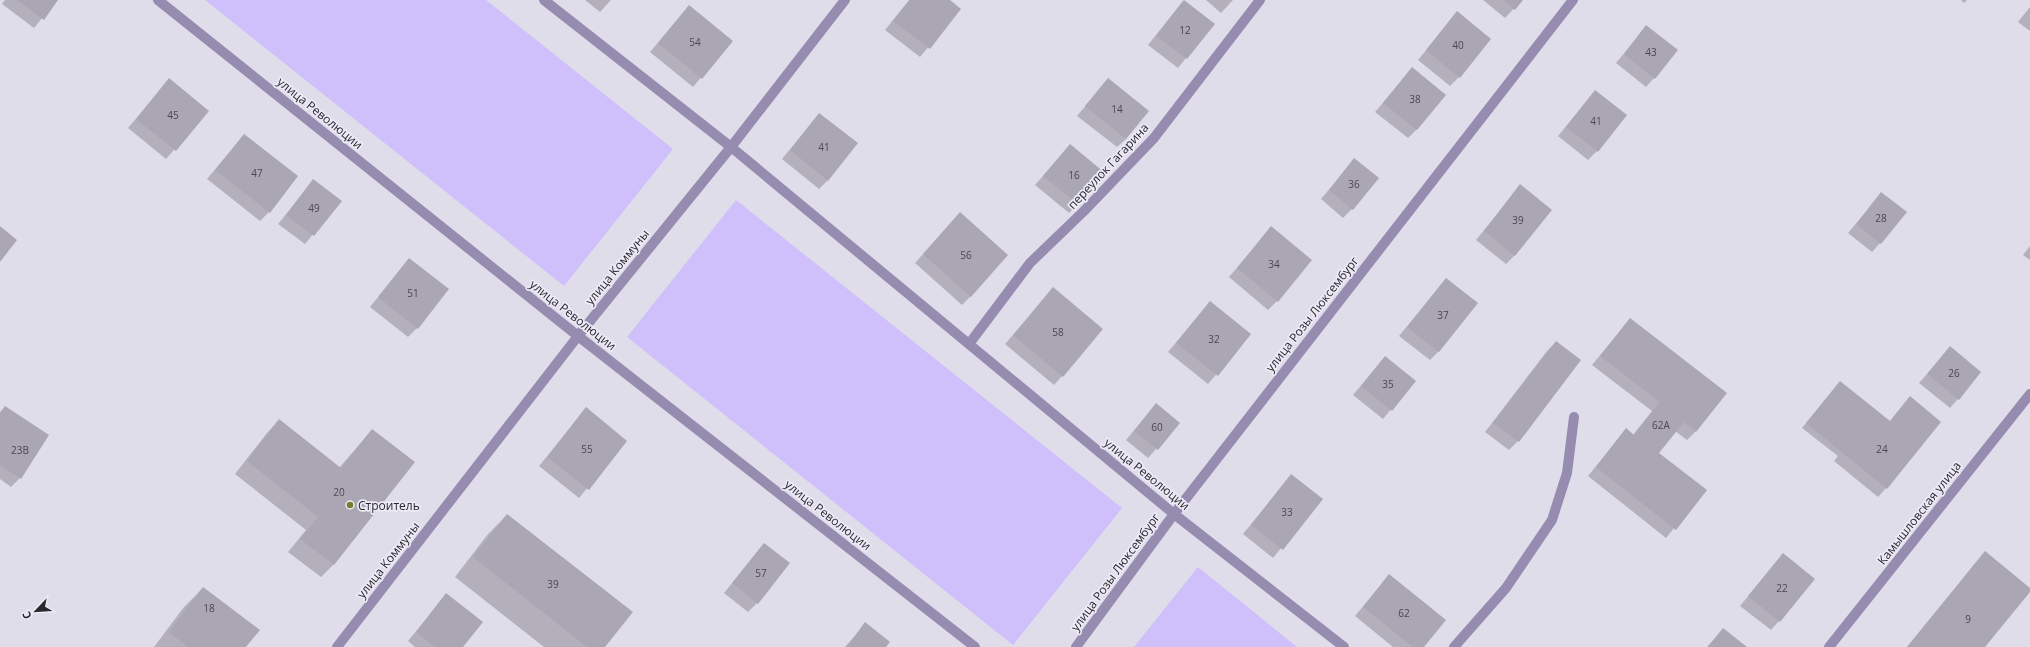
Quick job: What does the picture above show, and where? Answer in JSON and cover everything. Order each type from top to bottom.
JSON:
[{"type":"street","name":"улица Революции","points":[[158,0],[578,336],[975,647]]},
{"type":"street","name":"улица Революции","points":[[544,0],[731,147],[1174,514],[1344,647]]},
{"type":"street","name":"улица Коммуны","points":[[337,647],[578,336],[731,147],[846,0]]},
{"type":"street","name":"переулок Гагарина","points":[[970,344],[1030,263],[1084,211],[1154,138],[1260,0]]},
{"type":"street","name":"улица Розы Люксембург","points":[[1076,647],[1174,514],[1573,0]]},
{"type":"street","name":"Камышловская улица","points":[[1829,647],[2030,394]]},
{"type":"street","points":[[1454,647],[1506,588],[1552,520],[1567,473],[1574,417]]},
{"type":"shaded area","points":[[205,0],[486,0],[673,149],[564,286]]},
{"type":"shaded area","points":[[736,200],[1122,508],[1013,645],[627,337]]},
{"type":"shaded area","points":[[1198,567],[1297,647],[1134,647]]},
{"type":"building","points":[[17,0],[58,0],[44,20]]},
{"type":"building","points":[[910,0],[950,0],[961,9],[930,49],[893,21]]},
{"type":"building","points":[[1184,0],[1215,24],[1187,59],[1156,36]]},
{"type":"building","points":[[1503,0],[1523,0],[1515,10]]},
{"type":"building","points":[[689,5],[733,41],[702,79],[658,43]]},
{"type":"building","points":[[1457,11],[1491,39],[1460,78],[1426,50]]},
{"type":"building","points":[[1646,25],[1678,50],[1655,79],[1624,54]]},
{"type":"building","points":[[1412,67],[1446,95],[1417,130],[1383,103]]},
{"type":"building","points":[[169,78],[209,111],[176,151],[136,119]]},
{"type":"building","points":[[1108,78],[1149,111],[1126,139],[1085,106]]},
{"type":"building","points":[[1595,90],[1627,115],[1598,152],[1566,127]]},
{"type":"building","points":[[819,113],[858,143],[828,181],[790,150]]},
{"type":"building","points":[[244,134],[298,176],[270,213],[215,170]]},
{"type":"building","points":[[1070,144],[1105,173],[1079,205],[1043,176]]},
{"type":"building","points":[[1354,158],[1379,178],[1353,210],[1329,190]]},
{"type":"building","points":[[313,179],[342,201],[314,236],[286,215]]},
{"type":"building","points":[[1520,184],[1552,210],[1515,256],[1484,231]]},
{"type":"building","points":[[1881,192],[1907,212],[1881,244],[1856,224]]},
{"type":"building","points":[[960,212],[1008,255],[971,297],[923,254]]},
{"type":"building","points":[[0,226],[17,240],[0,262]]},
{"type":"building","points":[[1271,226],[1312,260],[1278,302],[1237,268]]},
{"type":"building","points":[[409,258],[449,289],[418,329],[378,297]]},
{"type":"building","points":[[1446,278],[1478,303],[1439,352],[1407,327]]},
{"type":"building","points":[[1053,287],[1103,329],[1063,377],[1013,335]]},
{"type":"building","points":[[1210,301],[1251,334],[1218,376],[1176,343]]},
{"type":"building","points":[[1630,318],[1727,393],[1696,432],[1684,422],[1659,453],[1707,490],[1676,530],[1596,467],[1626,428],[1634,435],[1660,402],[1600,356]]},
{"type":"building","points":[[1556,341],[1581,360],[1519,442],[1493,423]]},
{"type":"building","points":[[1950,346],[1981,372],[1959,400],[1927,374]]},
{"type":"building","points":[[1385,356],[1416,381],[1392,411],[1361,386]]},
{"type":"building","points":[[1840,381],[1890,421],[1910,396],[1941,422],[1887,489],[1806,423]]},
{"type":"building","points":[[1156,403],[1180,423],[1158,450],[1134,431]]},
{"type":"building","points":[[5,406],[49,435],[21,479],[0,465],[0,413]]},
{"type":"building","points":[[586,407],[627,441],[589,490],[547,457]]},
{"type":"building","points":[[279,419],[341,468],[372,429],[415,462],[334,565],[300,539],[318,517],[247,461]]},
{"type":"building","points":[[1291,474],[1323,499],[1283,550],[1251,525]]},
{"type":"building","points":[[507,514],[633,612],[605,647],[587,647],[473,557]]},
{"type":"building","points":[[764,543],[790,563],[758,604],[732,583]]},
{"type":"building","points":[[1985,551],[2030,588],[2030,592],[1985,647],[1907,647]]},
{"type":"building","points":[[1783,553],[1815,579],[1780,622],[1748,596]]},
{"type":"building","points":[[1389,574],[1446,620],[1424,647],[1413,647],[1363,607]]},
{"type":"building","points":[[203,587],[260,630],[246,647],[188,647],[169,632]]},
{"type":"building","points":[[446,593],[483,622],[463,647],[435,647],[416,632]]},
{"type":"building","points":[[865,622],[890,642],[886,647],[847,647]]},
{"type":"building","points":[[1723,628],[1747,647],[1708,647]]},
{"type":"place","name":"Строитель","points":[[350,505]]}]
